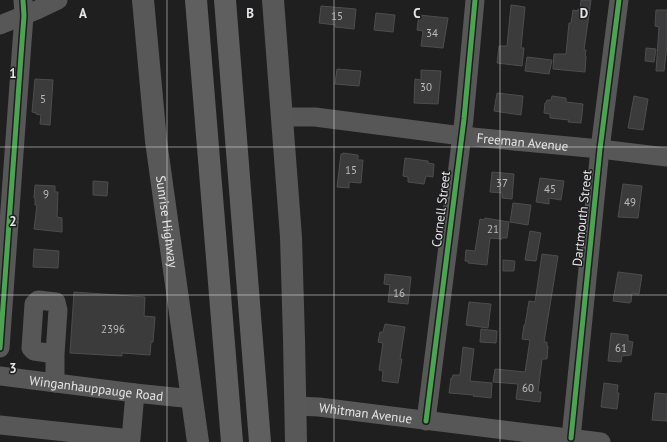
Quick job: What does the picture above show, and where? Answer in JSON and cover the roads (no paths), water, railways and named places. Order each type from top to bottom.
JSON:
[{"type":"highway","points":[[196,0],[232,442]]},
{"type":"highway","points":[[225,0],[260,442]]},
{"type":"main road","points":[[126,0],[145,25]]},
{"type":"main road","name":"Sunrise Highway","points":[[143,0],[156,141],[198,442]]},
{"type":"main road","points":[[273,0],[292,271],[296,442]]},
{"type":"street","points":[[0,25],[23,8],[58,0]]},
{"type":"street","name":"Cornell Street","points":[[426,421],[458,157],[462,136],[475,0]]},
{"type":"street","name":"Dartmouth Street","points":[[571,438],[600,149],[619,0]]},
{"type":"street","points":[[0,348],[23,8]]},
{"type":"street","name":"Freeman Avenue","points":[[282,117],[305,116],[462,136],[667,157]]},
{"type":"street","points":[[54,354],[55,383]]},
{"type":"street","name":"Winganhauppauge Road","points":[[0,376],[193,399]]},
{"type":"street","points":[[0,425],[135,441],[135,393]]},
{"type":"street","name":"Whitman Avenue","points":[[296,406],[319,407],[601,442]]}]
